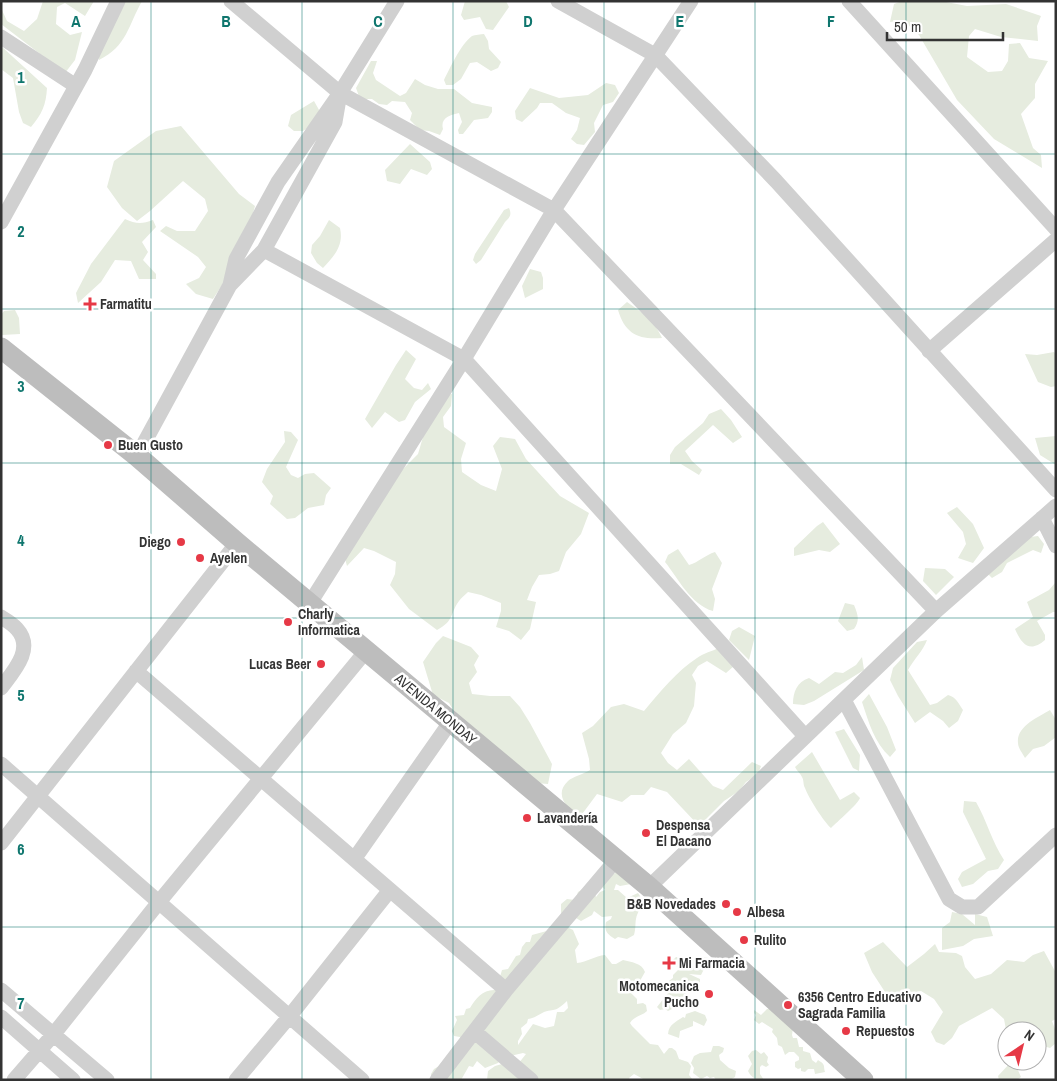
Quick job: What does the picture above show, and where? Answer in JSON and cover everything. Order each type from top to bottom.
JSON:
[{"type":"main road","name":"AVENIDA MONDAY","points":[[1,348],[137,456],[237,543],[649,887],[863,1080]]},
{"type":"street","points":[[1,222],[76,86],[118,1]]},
{"type":"street","points":[[231,1],[340,93],[554,210],[936,611]]},
{"type":"street","points":[[137,456],[230,285],[236,259],[253,224],[278,182],[340,93],[397,1]]},
{"type":"street","points":[[558,1],[655,55],[776,181],[1056,490]]},
{"type":"street","points":[[310,603],[464,359],[554,210],[691,1]]},
{"type":"street","points":[[849,1],[1056,229]]},
{"type":"street","points":[[1,37],[76,86]]},
{"type":"street","points":[[230,285],[264,250],[335,122],[340,93]]},
{"type":"street","points":[[929,351],[1056,240]]},
{"type":"street","points":[[264,250],[464,359],[805,736]]},
{"type":"street","points":[[649,887],[936,611],[1056,506]]},
{"type":"street","points":[[1042,518],[1056,546]]},
{"type":"street","points":[[1,843],[237,543]]},
{"type":"street","points":[[1,617],[18,629],[24,642],[23,658],[1,688]]},
{"type":"street","points":[[14,1080],[53,1035],[159,902],[366,651]]},
{"type":"street","points":[[136,671],[506,990]]},
{"type":"street","points":[[844,700],[949,899],[962,907],[978,907],[1056,835]]},
{"type":"street","points":[[355,858],[451,721]]},
{"type":"street","points":[[1,764],[362,1080]]},
{"type":"street","points":[[437,1080],[506,990],[616,860]]},
{"type":"street","points":[[236,1080],[289,1017],[390,890]]},
{"type":"street","points":[[1,990],[107,1080]]},
{"type":"street","points":[[1,1017],[73,1080]]},
{"type":"street","points":[[475,1032],[531,1080]]},
{"type":"shaded area","points":[[43,1],[94,1],[85,16],[65,3],[57,7],[56,24],[70,35],[82,32],[75,60],[65,73],[1,24],[1,8],[7,21],[24,31],[37,19]]},
{"type":"shaded area","points":[[116,1],[142,1],[121,42],[99,60],[98,49]]},
{"type":"shaded area","points":[[465,1],[506,1],[509,7],[493,30],[486,29],[480,17],[464,20],[461,15]]},
{"type":"shaded area","points":[[902,1],[941,1],[967,6],[1006,4],[1041,16],[1037,26],[1038,41],[1001,37],[975,29],[969,36],[967,57],[988,72],[1002,71],[1008,61],[1009,44],[1020,43],[1029,58],[1048,61],[1035,84],[1035,98],[1021,114],[1033,148],[1041,155],[1042,168],[994,139],[957,100],[919,35],[903,20],[890,22],[894,4]]},
{"type":"shaded area","points":[[484,34],[488,41],[489,49],[501,62],[498,68],[491,71],[477,62],[470,63],[461,79],[453,85],[446,85],[444,80],[464,45],[472,36]]},
{"type":"shaded area","points":[[1,46],[47,88],[43,109],[31,127],[23,123],[19,112],[13,78],[1,69]]},
{"type":"shaded area","points":[[371,61],[377,61],[373,73],[376,80],[400,96],[406,93],[415,79],[425,85],[438,89],[454,89],[472,103],[492,107],[492,112],[488,118],[474,120],[463,134],[459,134],[458,130],[462,122],[459,113],[449,116],[444,120],[440,135],[420,130],[410,120],[412,113],[405,102],[392,101],[387,105],[379,104],[372,99],[360,99],[356,88]]},
{"type":"shaded area","points":[[606,83],[615,85],[619,93],[613,102],[603,105],[594,123],[595,132],[584,145],[577,144],[571,139],[577,130],[580,118],[566,113],[552,103],[540,103],[522,122],[516,119],[515,111],[530,88],[559,98],[588,95]]},
{"type":"shaded area","points":[[314,101],[323,117],[303,131],[294,131],[288,126],[291,115]]},
{"type":"shaded area","points":[[181,126],[239,194],[255,206],[248,231],[238,254],[213,299],[196,294],[186,284],[199,278],[206,267],[198,257],[160,231],[166,226],[177,231],[195,231],[208,211],[205,199],[183,181],[137,221],[122,208],[107,187],[114,161],[156,131]]},
{"type":"shaded area","points":[[410,144],[430,162],[432,169],[427,175],[411,169],[400,184],[387,181],[385,170]]},
{"type":"shaded area","points":[[509,208],[509,217],[481,260],[476,264],[473,260],[475,254],[504,210]]},
{"type":"shaded area","points":[[125,219],[139,223],[153,220],[156,227],[142,242],[148,252],[143,260],[156,274],[156,279],[139,279],[131,261],[115,260],[101,282],[78,303],[76,293],[91,264]]},
{"type":"shaded area","points":[[329,220],[340,228],[341,240],[334,255],[323,268],[317,263],[311,253],[312,245],[320,236]]},
{"type":"shaded area","points":[[530,269],[541,272],[543,289],[525,298],[522,286]]},
{"type":"shaded area","points":[[627,302],[652,322],[662,338],[646,338],[629,330],[618,310]]},
{"type":"shaded area","points":[[15,310],[19,318],[20,334],[2,335],[1,315],[4,311]]},
{"type":"shaded area","points":[[406,350],[416,359],[405,379],[414,388],[422,390],[428,383],[431,389],[415,402],[405,420],[399,422],[385,412],[372,428],[365,419]]},
{"type":"shaded area","points":[[1054,352],[1056,354],[1056,386],[1051,387],[1038,382],[1025,354],[1037,355]]},
{"type":"shaded area","points":[[452,394],[451,406],[443,417],[444,427],[466,443],[461,459],[462,472],[481,485],[496,491],[502,469],[493,446],[500,437],[515,439],[526,459],[560,496],[589,513],[581,534],[566,552],[559,571],[539,575],[532,587],[527,600],[536,602],[530,629],[521,640],[509,631],[496,627],[501,611],[501,603],[468,592],[459,601],[447,623],[437,630],[409,609],[390,585],[395,574],[396,562],[364,548],[347,566],[344,555],[396,476],[418,454],[428,420],[443,396]]},
{"type":"shaded area","points":[[721,409],[742,437],[733,443],[713,425],[685,451],[702,470],[699,475],[681,464],[670,464],[670,455],[675,447],[703,423],[709,414]]},
{"type":"shaded area","points":[[284,431],[291,432],[298,440],[286,467],[291,475],[298,478],[305,474],[314,473],[331,488],[326,495],[324,505],[308,508],[295,518],[287,519],[270,504],[273,496],[262,482],[267,469],[285,442]]},
{"type":"shaded area","points":[[1056,436],[1056,465],[1040,455],[1035,438]]},
{"type":"shaded area","points":[[957,507],[973,524],[984,548],[973,563],[958,558],[966,544],[963,532],[947,513]]},
{"type":"shaded area","points":[[823,522],[840,544],[830,552],[819,550],[794,556],[794,548]]},
{"type":"shaded area","points":[[1038,536],[1044,544],[1041,553],[1033,550],[1007,563],[1002,572],[992,578],[986,572],[1030,537]]},
{"type":"shaded area","points":[[678,549],[689,565],[715,552],[722,563],[712,589],[715,599],[713,611],[705,608],[692,597],[665,562],[668,555]]},
{"type":"shaded area","points":[[925,568],[945,569],[954,577],[936,595],[923,581]]},
{"type":"shaded area","points":[[1055,583],[1056,612],[1037,621],[1045,635],[1045,640],[1035,646],[1027,645],[1015,629],[1033,617],[1027,602],[1049,590]]},
{"type":"shaded area","points":[[845,603],[854,605],[858,617],[854,629],[847,631],[838,621]]},
{"type":"shaded area","points":[[739,627],[755,636],[749,660],[729,640],[732,631]]},
{"type":"shaded area","points":[[443,636],[471,647],[479,656],[474,665],[477,672],[469,683],[472,694],[510,696],[520,707],[552,764],[548,784],[536,783],[493,748],[485,737],[470,731],[458,718],[449,703],[433,695],[423,662]]},
{"type":"shaded area","points":[[927,640],[908,670],[930,705],[937,703],[948,695],[959,703],[963,710],[958,721],[949,728],[930,712],[915,723],[890,680],[893,668],[917,642]]},
{"type":"shaded area","points":[[719,648],[734,666],[726,673],[707,661],[698,666],[692,675],[696,683],[694,706],[686,723],[673,734],[661,753],[668,763],[677,770],[689,759],[713,786],[723,790],[752,762],[761,766],[758,774],[724,801],[699,826],[667,792],[651,787],[644,795],[631,795],[622,802],[597,794],[580,817],[571,810],[562,796],[564,786],[568,781],[590,770],[582,733],[593,726],[611,707],[624,704],[644,711],[669,682],[690,663],[705,653]]},
{"type":"shaded area","points":[[862,657],[864,670],[814,701],[804,705],[793,704],[795,692],[801,682],[809,678],[819,684],[835,672],[843,673],[856,665]]},
{"type":"shaded area","points":[[869,694],[887,727],[896,750],[890,757],[876,739],[862,702]]},
{"type":"shaded area","points":[[1050,710],[1056,720],[1056,737],[1044,746],[1033,749],[1025,758],[1018,745],[1018,737],[1024,727]]},
{"type":"shaded area","points":[[844,729],[860,755],[859,771],[853,768],[835,732]]},
{"type":"shaded area","points":[[812,752],[840,800],[854,792],[860,798],[852,809],[831,828],[813,803],[804,787],[803,778],[795,767]]},
{"type":"shaded area","points":[[964,801],[976,802],[1004,860],[998,869],[988,871],[973,884],[962,887],[958,879],[962,872],[986,859],[963,812]]},
{"type":"shaded area","points":[[617,870],[631,884],[620,886],[616,884],[614,890],[618,890],[627,898],[638,893],[641,897],[642,904],[637,915],[634,935],[627,939],[618,937],[615,939],[608,934],[605,928],[606,922],[612,916],[602,917],[594,911],[592,915],[581,921],[576,918],[561,917],[561,904],[567,899],[575,900],[578,892],[588,886],[593,887],[596,897],[605,890],[601,885],[609,874],[614,874]]},
{"type":"shaded area","points":[[952,912],[962,914],[975,925],[975,914],[987,917],[993,936],[974,939],[963,946],[942,950],[942,928],[950,922]]},
{"type":"shaded area","points":[[565,926],[573,930],[579,944],[575,950],[577,963],[605,955],[612,964],[623,960],[636,963],[644,969],[645,972],[637,986],[629,989],[637,999],[637,1004],[643,1003],[646,1005],[647,1011],[630,1023],[650,1044],[658,1045],[664,1054],[669,1048],[676,1051],[679,1059],[688,1062],[691,1066],[689,1075],[693,1080],[645,1080],[634,1074],[629,1078],[630,1080],[487,1080],[488,1071],[502,1064],[518,1064],[526,1054],[523,1053],[502,1058],[498,1063],[485,1068],[477,1061],[473,1067],[469,1066],[461,1080],[431,1080],[431,1074],[434,1069],[439,1066],[460,1041],[460,1037],[454,1036],[452,1031],[457,1020],[455,1016],[464,1015],[466,1009],[470,1008],[477,998],[487,991],[496,990],[502,970],[508,969],[516,956],[520,955],[522,947],[526,942],[530,942],[532,935]],"holes":[[[567,1001],[568,1008],[564,1012],[557,1012],[554,1026],[545,1028],[533,1024],[518,1045],[522,1034],[521,1028],[527,1023],[528,1019],[558,1008]]]},
{"type":"shaded area","points":[[883,942],[907,967],[935,944],[939,952],[956,953],[962,956],[965,967],[975,979],[991,974],[1007,960],[1024,962],[1033,955],[1044,951],[1056,973],[1056,1019],[1052,1021],[1056,1032],[1056,1043],[1050,1048],[1047,1047],[1047,1021],[1004,1021],[992,1008],[959,1026],[952,1038],[944,1045],[936,1042],[931,1032],[943,1012],[934,999],[921,991],[912,993],[905,1000],[885,992],[872,972],[864,953]]},
{"type":"shaded area","points":[[676,957],[698,961],[702,957],[715,959],[717,966],[714,970],[704,969],[701,975],[689,974],[700,979],[700,982],[695,990],[687,992],[687,998],[681,1009],[660,1010],[657,1007],[668,993],[666,983],[673,978],[673,975],[680,968],[676,966],[673,960]]},
{"type":"shaded area","points":[[767,1009],[773,1009],[793,1028],[792,1035],[793,1038],[797,1038],[799,1047],[803,1047],[803,1051],[810,1053],[812,1060],[816,1063],[818,1060],[822,1063],[825,1072],[815,1074],[814,1069],[808,1069],[805,1072],[801,1071],[801,1068],[795,1067],[795,1062],[799,1060],[799,1057],[794,1052],[789,1052],[785,1055],[772,1032],[773,1029],[762,1022],[759,1024],[754,1020],[756,1015],[754,1010],[761,1015]]},
{"type":"shaded area","points":[[695,1011],[705,1015],[707,1020],[704,1026],[693,1021],[693,1026],[680,1031],[679,1038],[668,1034],[673,1024],[683,1017],[685,1018],[686,1014]]},
{"type":"shaded area","points":[[713,1046],[724,1048],[723,1052],[719,1055],[720,1060],[736,1071],[735,1077],[730,1080],[716,1080],[714,1077],[710,1078],[707,1076],[701,1079],[693,1073],[694,1068],[691,1063],[694,1056],[700,1053],[711,1052]]},
{"type":"shaded area","points":[[756,1050],[761,1054],[764,1052],[768,1057],[767,1062],[769,1065],[766,1067],[762,1065],[760,1067],[760,1074],[764,1080],[751,1076],[748,1071],[752,1064],[748,1056],[752,1051]]},
{"type":"shaded area","points":[[1003,1071],[1018,1071],[1021,1077],[1017,1080],[999,1080],[998,1076]]},
{"type":"place","name":"Farmatitu","points":[[90,304]]},
{"type":"place","name":"Buen Gusto","points":[[108,445]]},
{"type":"place","name":"Diego","points":[[181,542]]},
{"type":"place","name":"Ayelen","points":[[200,558]]},
{"type":"place","name":"Charly Informatica","points":[[288,622]]},
{"type":"place","name":"Lucas Beer","points":[[321,664]]},
{"type":"place","name":"Lavandería","points":[[527,818]]},
{"type":"place","name":"Despensa El Dacano","points":[[646,833]]},
{"type":"place","name":"B&B Novedades","points":[[726,904]]},
{"type":"place","name":"Albesa","points":[[737,912]]},
{"type":"place","name":"Rulito","points":[[744,940]]},
{"type":"place","name":"Mi Farmacia","points":[[669,963]]},
{"type":"place","name":"Motomecanica Pucho","points":[[709,994]]},
{"type":"place","name":"6356 Centro Educativo Sagrada Familia","points":[[788,1005]]},
{"type":"place","name":"Repuestos","points":[[846,1031]]}]
